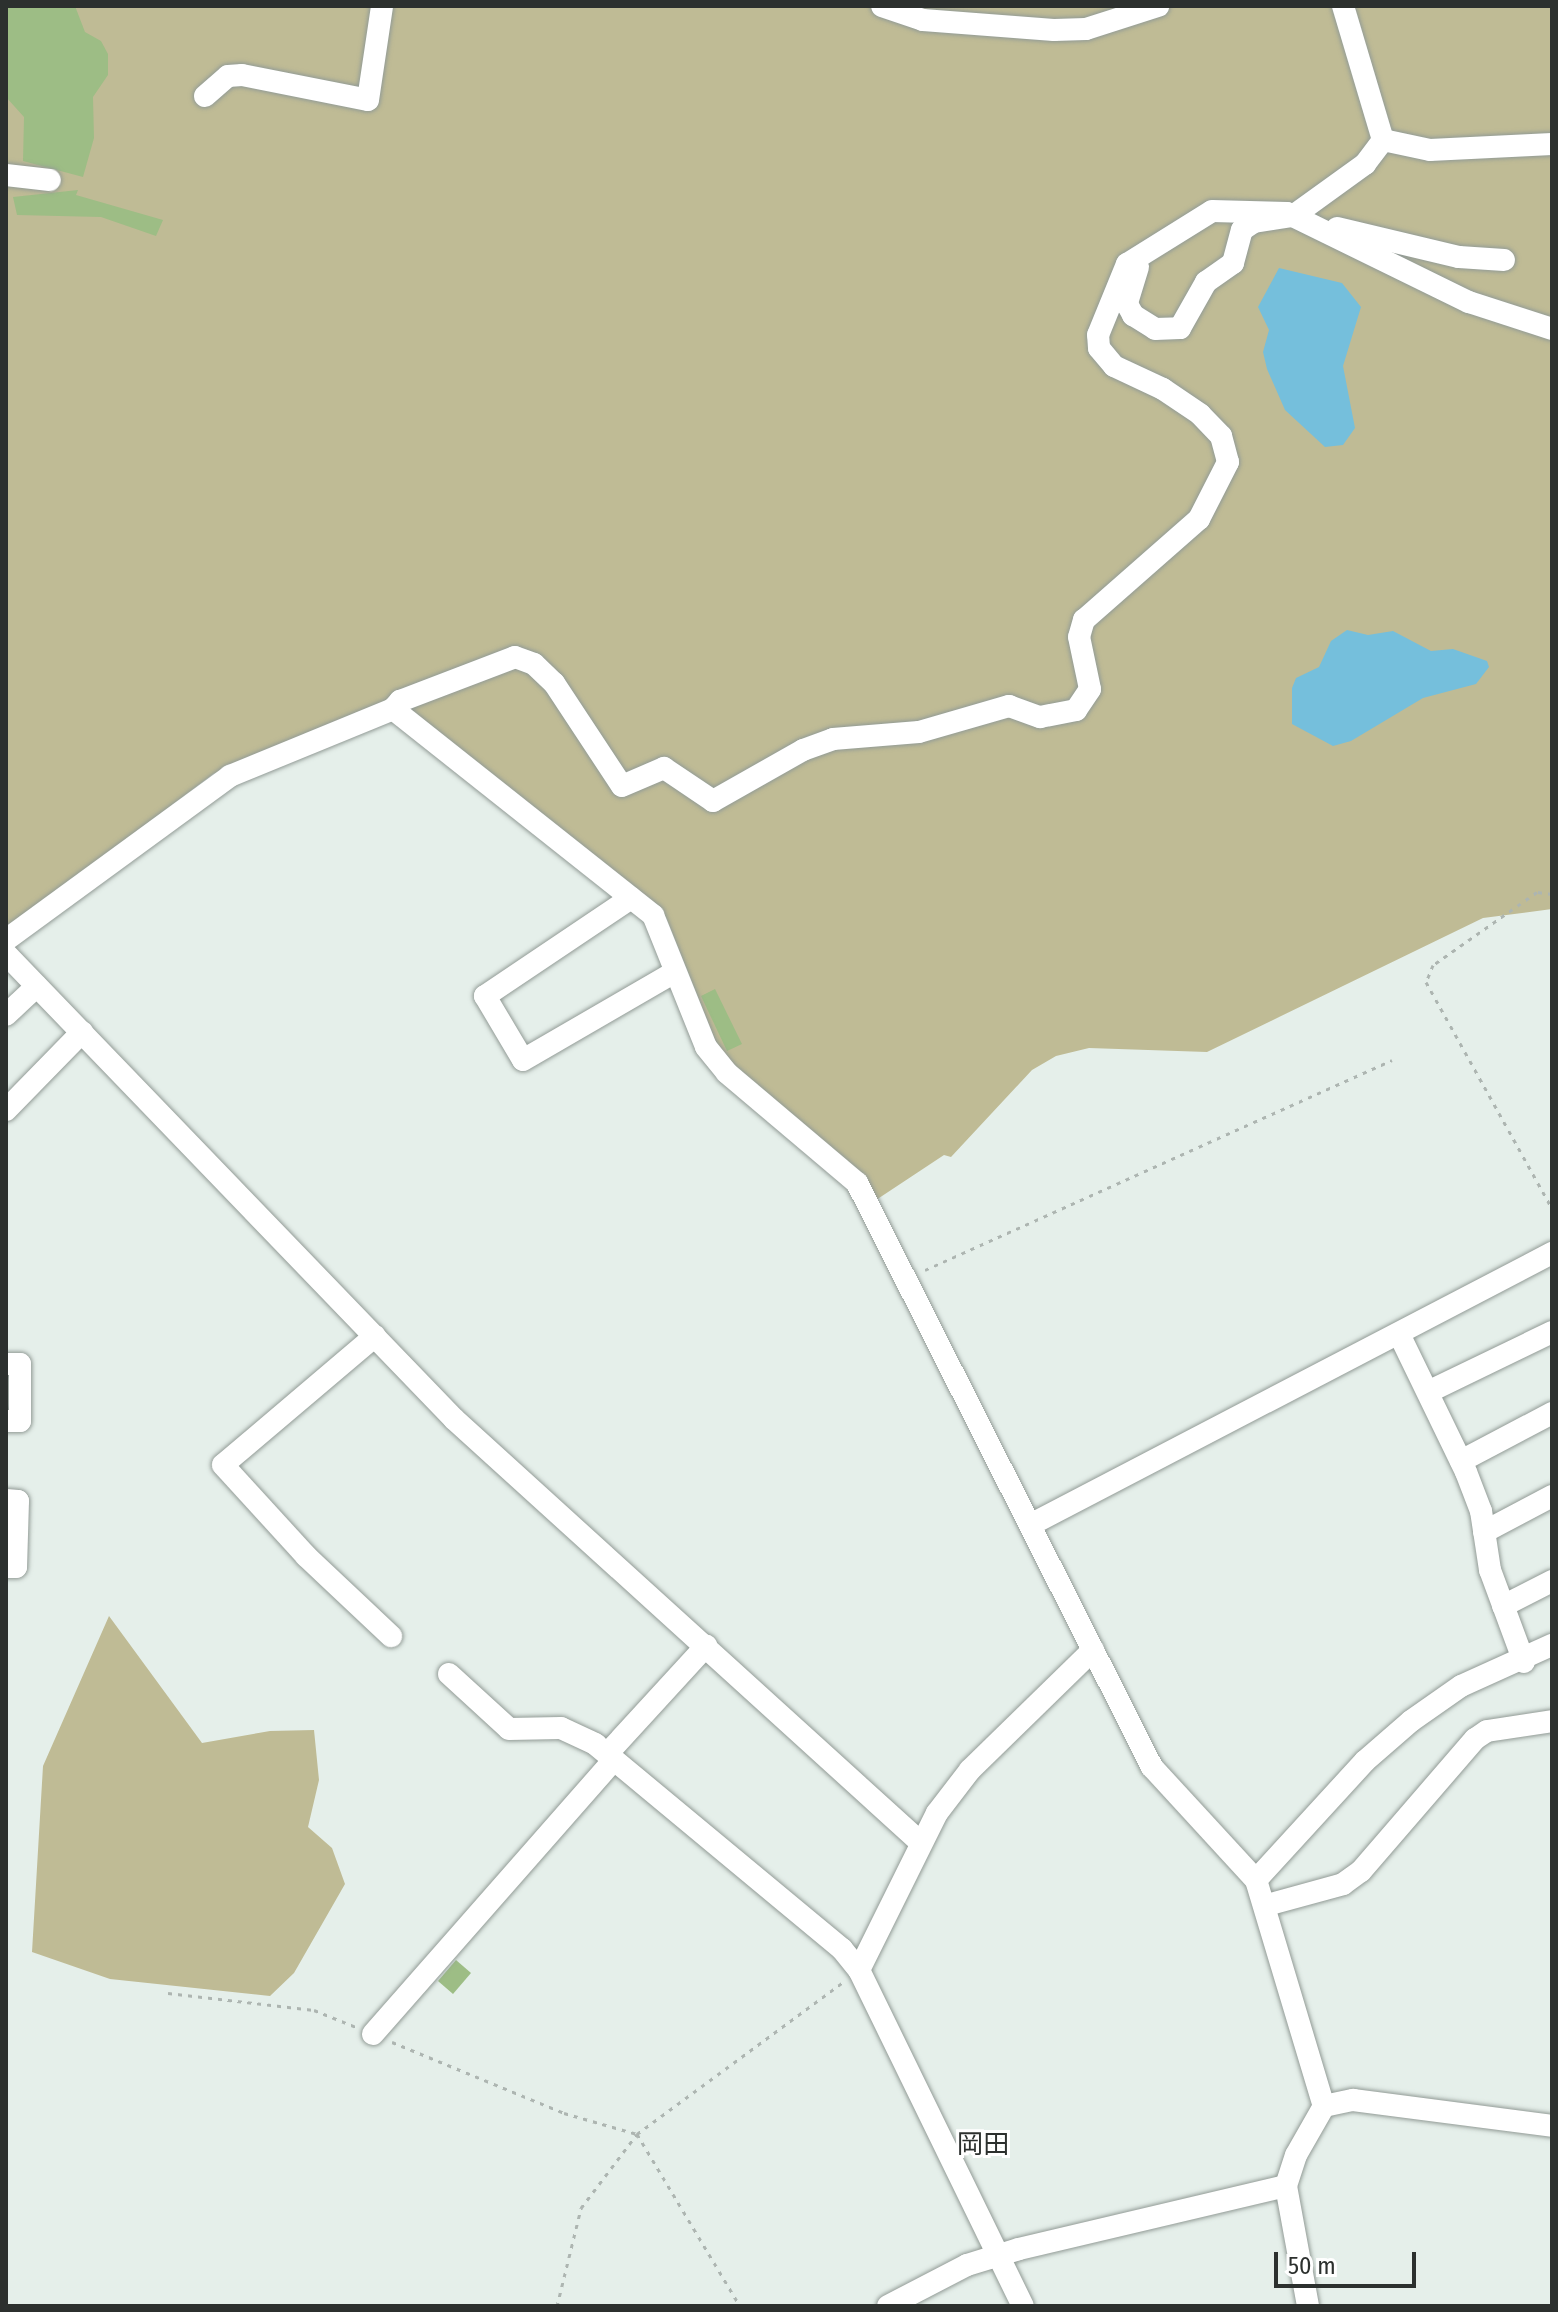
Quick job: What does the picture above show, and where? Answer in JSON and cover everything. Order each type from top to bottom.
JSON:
[{"type":"street","points":[[205,96],[228,76],[242,75],[368,100],[382,6]]},
{"type":"street","points":[[882,6],[923,20],[1054,30],[1086,29],[1158,6]]},
{"type":"street","points":[[1343,6],[1383,140]]},
{"type":"street","points":[[1383,140],[1430,150],[1552,144]]},
{"type":"street","points":[[1143,253],[1127,304],[1133,315],[1168,331],[1180,328],[1206,282],[1233,263],[1242,230],[1254,222],[1295,215],[1365,164],[1383,140]]},
{"type":"street","points":[[6,175],[50,180]]},
{"type":"street","points":[[6,940],[230,776],[393,709],[400,701],[515,657],[534,664],[554,683],[622,786],[664,768],[713,801],[803,750],[833,739],[919,732],[1009,706],[1040,717],[1076,710],[1090,689],[1079,637],[1084,620],[1199,519],[1228,462],[1221,436],[1200,414],[1163,389],[1114,366],[1099,348],[1098,335],[1119,277],[1143,253],[1212,211],[1230,208],[1295,215],[1459,257],[1504,260]]},
{"type":"street","points":[[1295,215],[1469,302],[1552,329]]},
{"type":"street","points":[[393,709],[653,915],[665,934],[673,973],[706,1047],[727,1073],[857,1183],[1152,1767],[1256,1880],[1267,1905],[1324,2106],[1296,2155],[1286,2186],[1308,2306]]},
{"type":"street","points":[[631,898],[485,996],[523,1060],[673,973]]},
{"type":"street","points":[[6,954],[454,1419],[920,1842]]},
{"type":"street","points":[[6,1015],[37,986]]},
{"type":"street","points":[[6,1110],[82,1032]]},
{"type":"street","points":[[1030,1525],[1400,1336],[1552,1253]]},
{"type":"street","points":[[1428,1392],[1552,1332]]},
{"type":"street","points":[[375,1336],[223,1465],[306,1556],[391,1636]]},
{"type":"street","points":[[1400,1336],[1461,1461],[1484,1532],[1490,1570],[1524,1662]]},
{"type":"street","points":[[6,1364],[20,1364],[20,1421],[6,1421]]},
{"type":"street","points":[[1461,1461],[1552,1413]]},
{"type":"street","points":[[1484,1532],[1552,1496]]},
{"type":"street","points":[[6,1500],[18,1501],[16,1567],[6,1567]]},
{"type":"street","points":[[1503,1606],[1552,1581]]},
{"type":"street","points":[[1256,1880],[1365,1761],[1411,1721],[1461,1686],[1524,1662],[1552,1645]]},
{"type":"street","points":[[373,2034],[706,1646]]},
{"type":"street","points":[[859,1970],[920,1842],[970,1770],[1093,1650]]},
{"type":"street","points":[[449,1674],[509,1729],[561,1728],[611,1757],[842,1949],[859,1970],[1023,2306]]},
{"type":"street","points":[[1267,1905],[1343,1884],[1361,1871],[1475,1739],[1487,1731],[1552,1721]]},
{"type":"street","points":[[1324,2106],[1353,2100],[1552,2126]]},
{"type":"street","points":[[888,2306],[967,2265],[1286,2186]]},
{"type":"path","points":[[1552,894],[1537,892],[1433,965],[1426,982],[1552,1208]]},
{"type":"path","points":[[907,1278],[1392,1060]]},
{"type":"path","points":[[557,2306],[581,2208],[637,2134],[859,1970]]},
{"type":"path","points":[[168,1993],[314,2010],[564,2113],[637,2134],[740,2306]]},
{"type":"shaded area","points":[[6,6],[1552,6],[1552,909],[1483,918],[1207,1052],[1089,1048],[1056,1056],[1032,1070],[951,1157],[944,1155],[876,1200],[726,1067],[666,917],[409,713],[408,707],[434,682],[213,774],[6,930]]},
{"type":"shaded area","points":[[109,1616],[202,1743],[270,1731],[314,1730],[319,1780],[308,1827],[332,1848],[345,1884],[294,1973],[270,1996],[110,1979],[32,1952],[43,1766]]},
{"type":"water","points":[[1279,268],[1342,283],[1361,307],[1343,366],[1355,428],[1343,445],[1325,447],[1285,410],[1267,369],[1263,352],[1269,330],[1258,307]]},
{"type":"water","points":[[1347,630],[1368,635],[1393,631],[1431,651],[1453,649],[1487,661],[1489,667],[1476,684],[1423,698],[1351,741],[1333,746],[1292,724],[1292,688],[1296,678],[1319,667],[1331,641]]},
{"type":"building","points":[[6,6],[75,6],[85,32],[101,41],[108,54],[108,75],[93,97],[94,138],[83,177],[23,161],[24,117],[6,97]]},
{"type":"building","points":[[78,190],[76,195],[163,220],[156,236],[101,217],[17,215],[13,197]]},
{"type":"building","points":[[715,989],[742,1044],[727,1051],[701,996]]},
{"type":"building","points":[[456,1960],[471,1973],[453,1994],[438,1981]]},
{"type":"district","name":"岡田","points":[[983,2145]]}]
